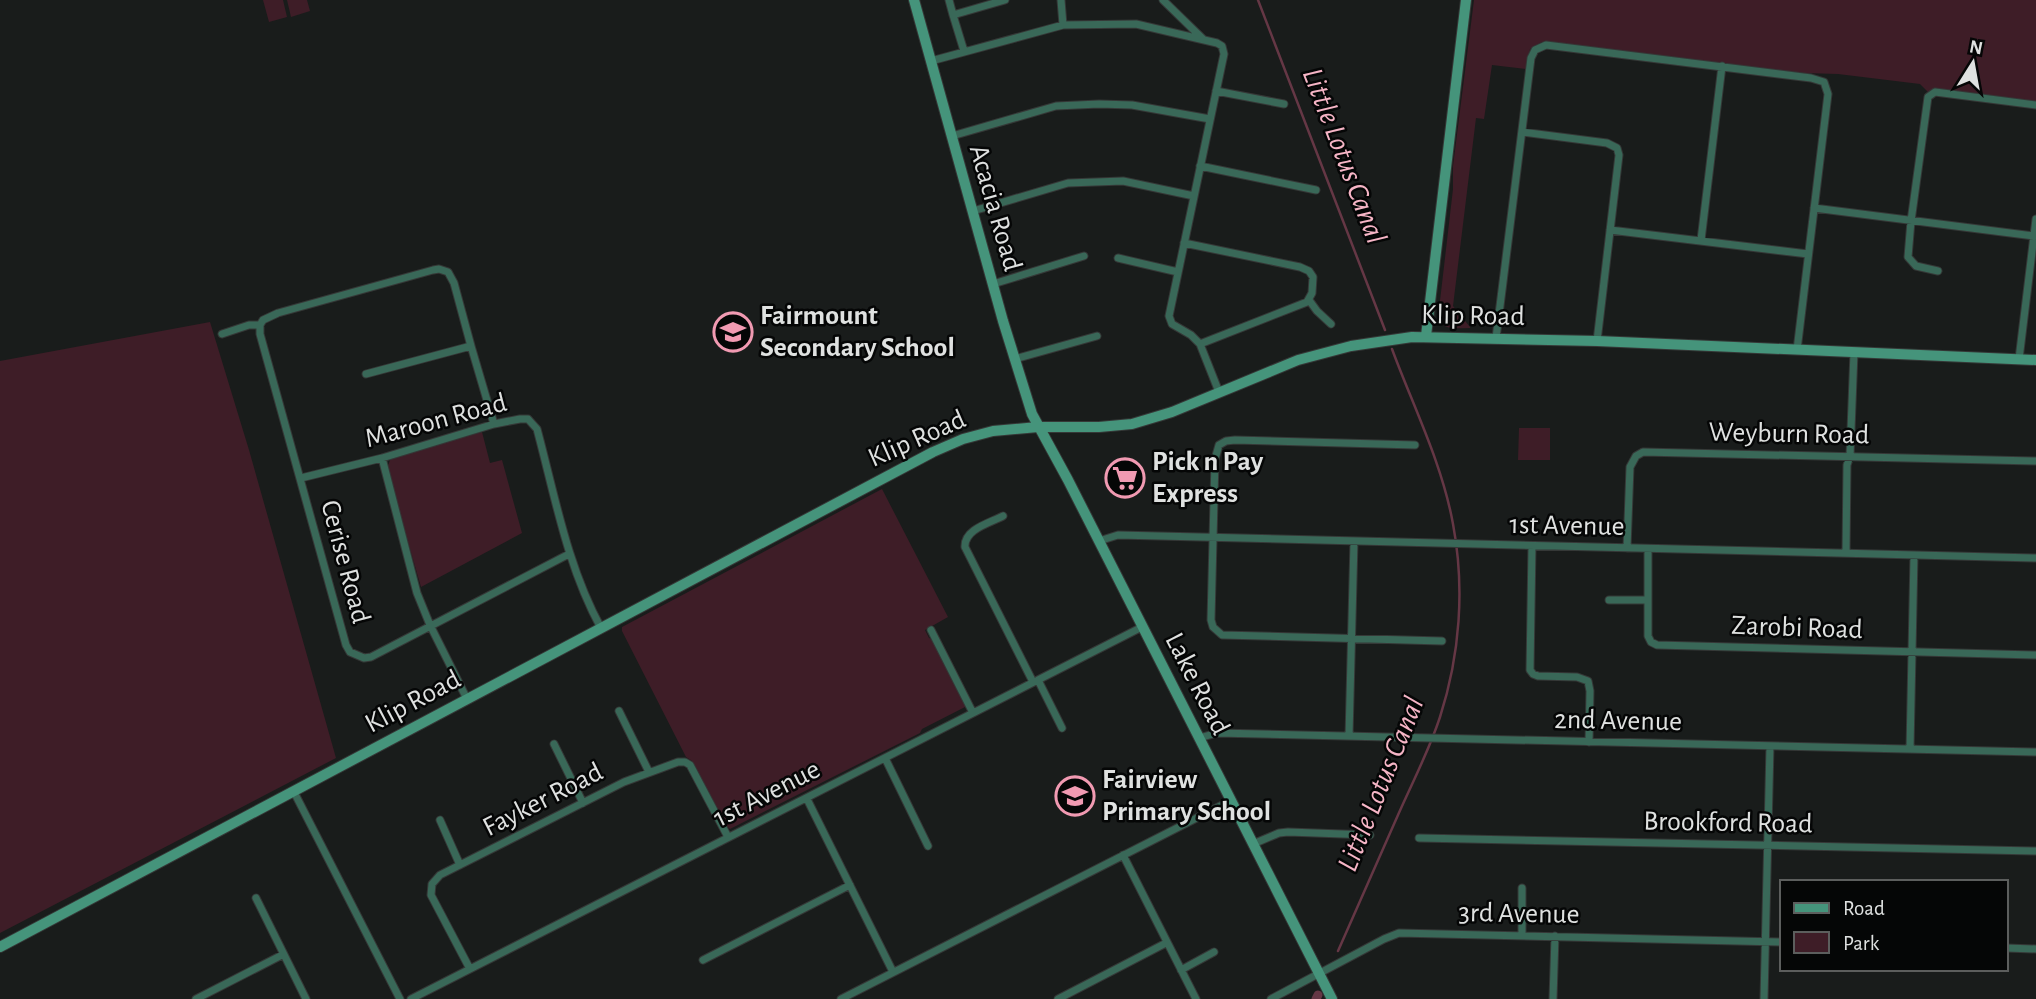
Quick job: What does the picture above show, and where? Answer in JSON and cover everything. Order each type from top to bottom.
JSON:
[{"type":"street","name":"Acacia Road","points":[[914,0],[993,284],[1038,427]]},
{"type":"street","points":[[949,0],[964,51]]},
{"type":"street","points":[[953,15],[1005,0]]},
{"type":"street","points":[[1061,0],[1063,25]]},
{"type":"street","points":[[1163,0],[1203,40]]},
{"type":"street","points":[[1426,337],[1465,0]]},
{"type":"street","points":[[931,61],[1063,25],[1136,24],[1222,46],[1224,54],[1169,320],[1200,344],[1219,391]]},
{"type":"street","points":[[1496,338],[1531,58],[1538,47],[1546,45],[1722,66],[1824,82],[1828,94],[1797,350]]},
{"type":"street","points":[[1701,240],[1722,66]]},
{"type":"street","points":[[1216,90],[1284,104]]},
{"type":"street","points":[[1938,271],[1916,266],[1908,257],[1926,101],[1935,92],[2036,105]]},
{"type":"street","points":[[952,136],[1056,106],[1068,105],[1132,105],[1210,119]]},
{"type":"street","points":[[1522,132],[1607,143],[1617,148],[1620,162],[1597,341]]},
{"type":"street","points":[[1200,166],[1316,190]]},
{"type":"street","points":[[972,211],[1082,181],[1123,181],[1194,196]]},
{"type":"street","points":[[1814,208],[2034,236]]},
{"type":"street","points":[[2019,359],[2032,277],[2036,219]]},
{"type":"street","points":[[1610,230],[1808,254]]},
{"type":"street","points":[[1184,243],[1300,267],[1309,271],[1313,277],[1312,293],[1308,300],[1299,306],[1200,344]]},
{"type":"street","points":[[993,284],[1084,256]]},
{"type":"street","points":[[1118,258],[1178,272]]},
{"type":"street","points":[[222,334],[249,325],[260,326],[263,320],[278,313],[439,269],[448,272],[454,283],[494,424]]},
{"type":"street","points":[[1308,300],[1331,324]]},
{"type":"street","name":"Cerise Road","points":[[260,326],[346,645],[356,657],[371,657],[569,554]]},
{"type":"street","points":[[1015,359],[1097,336]]},
{"type":"street","name":"Klip Road","points":[[0,947],[963,439],[984,433],[1038,427],[1132,424],[1172,412],[1298,360],[1395,338],[1597,341],[2036,360]]},
{"type":"street","points":[[366,374],[471,346]]},
{"type":"street","points":[[1846,553],[1847,465],[1850,456],[1854,352]]},
{"type":"street","name":"Maroon Road","points":[[301,478],[494,424],[528,419],[534,424],[565,531],[569,554],[601,628]]},
{"type":"street","name":"Lake Road","points":[[1038,427],[1099,541],[1332,999]]},
{"type":"street","points":[[1415,445],[1226,441],[1219,445],[1215,459],[1212,620],[1216,631],[1232,636],[1442,641]]},
{"type":"street","name":"Weyburn Road","points":[[1627,548],[1630,467],[1639,453],[2036,461]]},
{"type":"street","points":[[382,457],[417,593],[467,699]]},
{"type":"street","points":[[1003,516],[969,534],[965,540],[966,550],[1062,728]]},
{"type":"street","name":"1st Avenue","points":[[1099,541],[1118,535],[2036,558]]},
{"type":"street","points":[[1349,736],[1354,541]]},
{"type":"street","points":[[1532,546],[1530,670],[1538,676],[1577,677],[1588,681],[1589,742]]},
{"type":"street","name":"Zarobi Road","points":[[1648,549],[1648,636],[1651,642],[1657,645],[2036,656]]},
{"type":"street","points":[[1910,750],[1914,555]]},
{"type":"street","points":[[1609,600],[1648,600]]},
{"type":"street","name":"1st Avenue","points":[[411,999],[1142,626]]},
{"type":"street","points":[[931,630],[973,713]]},
{"type":"street","points":[[619,711],[649,772]]},
{"type":"street","name":"2nd Avenue","points":[[1199,738],[1217,733],[2036,752]]},
{"type":"street","points":[[554,744],[583,803]]},
{"type":"street","points":[[1764,999],[1770,746]]},
{"type":"street","points":[[885,758],[928,846]]},
{"type":"street","name":"Fayker Road","points":[[470,969],[431,889],[434,880],[460,865],[583,803],[649,772],[678,762],[690,765],[728,838]]},
{"type":"street","points":[[294,792],[400,999]]},
{"type":"street","points":[[807,799],[893,972]]},
{"type":"street","points":[[841,999],[1230,801]]},
{"type":"street","points":[[440,820],[460,865]]},
{"type":"street","points":[[1253,844],[1288,832],[1370,835]]},
{"type":"street","name":"Brookford Road","points":[[1419,838],[2036,851]]},
{"type":"street","points":[[1123,855],[1196,999]]},
{"type":"street","points":[[703,960],[850,885]]},
{"type":"street","points":[[1521,888],[1522,935]]},
{"type":"street","points":[[256,898],[306,999]]},
{"type":"street","name":"3rd Avenue","points":[[1271,999],[1399,933],[1780,942]]},
{"type":"street","points":[[1553,999],[1555,936]]},
{"type":"street","points":[[1058,999],[1166,943]]},
{"type":"street","points":[[2008,948],[2036,949]]},
{"type":"street","points":[[1181,970],[1214,952]]},
{"type":"street","points":[[196,999],[282,955]]},
{"type":"green space","points":[[263,0],[283,0],[287,17],[269,22]]},
{"type":"green space","points":[[287,0],[307,0],[310,11],[291,17]]},
{"type":"green space","points":[[1474,0],[2036,0],[2036,102],[1929,93],[1920,84],[1542,42],[1530,49],[1526,69],[1492,65],[1484,119],[1476,118],[1453,306],[1470,328],[1451,328],[1443,325],[1438,318],[1453,189],[1453,166]]},
{"type":"green space","points":[[210,322],[336,758],[0,933],[0,361]]},
{"type":"green space","points":[[1519,428],[1550,428],[1550,460],[1518,460]]},
{"type":"green space","points":[[482,432],[490,463],[502,460],[522,533],[421,587],[387,469],[390,460]]},
{"type":"green space","points":[[882,489],[948,617],[925,630],[929,638],[934,640],[966,704],[965,707],[922,729],[920,733],[730,829],[725,825],[692,761],[686,757],[622,627]]},
{"type":"waterway","name":"Little Lotus Canal","points":[[1258,0],[1385,330]]},
{"type":"waterway","name":"Little Lotus Canal","points":[[1338,951],[1436,730],[1447,694],[1459,621],[1457,548],[1448,501],[1392,349]]},
{"type":"waterway","name":"Little Lotus Canal","points":[[1316,999],[1318,995]]},
{"type":"place","name":"Fairmount Secondary School","points":[[733,332]]},
{"type":"place","name":"Pick n Pay Express","points":[[1125,478]]},
{"type":"place","name":"Fairview Primary School","points":[[1075,796]]}]
